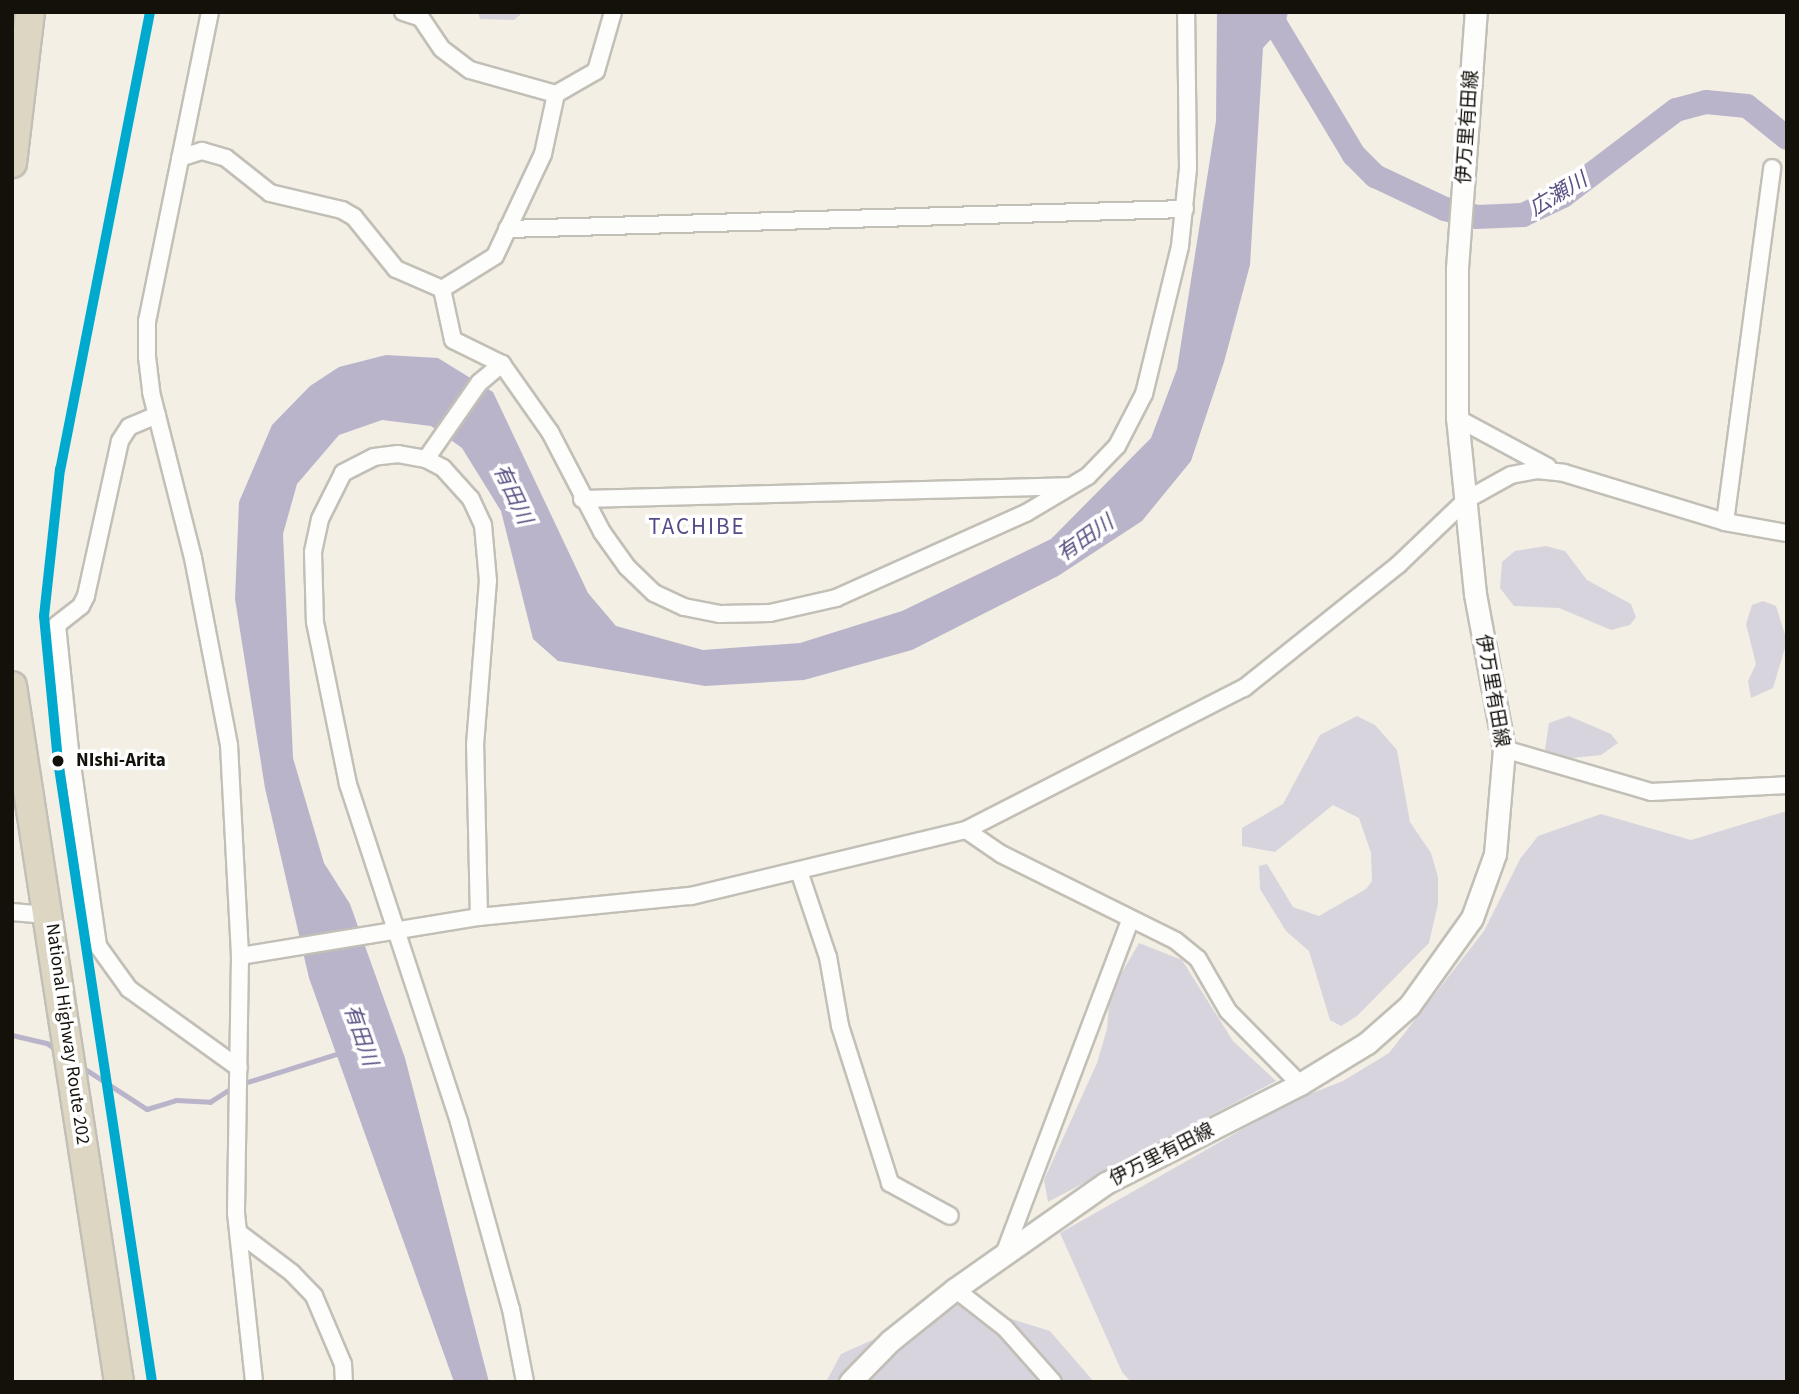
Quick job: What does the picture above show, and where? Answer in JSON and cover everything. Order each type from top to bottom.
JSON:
[{"type":"highway","points":[[12,163],[30,12]]},
{"type":"highway","name":"National Highway Route 202","points":[[12,686],[50,915],[119,1382]]},
{"type":"main road","name":"伊万里有田線","points":[[850,1382],[890,1341],[1006,1249],[1106,1183],[1300,1084],[1367,1043],[1409,1006],[1472,918],[1495,854],[1504,749],[1475,594],[1457,418],[1457,268],[1476,12]]},
{"type":"street","points":[[209,12],[147,321],[147,356],[157,415],[193,558],[229,745],[240,956],[239,1233],[254,1382]]},
{"type":"street","points":[[403,12],[421,18],[442,49],[470,70],[556,94],[596,71],[613,12]]},
{"type":"street","points":[[442,289],[453,340],[502,364],[550,432],[582,499],[627,567],[654,593],[684,607],[720,614],[770,613],[836,598],[920,563],[1072,486],[1117,446],[1144,394],[1168,306],[1185,209],[1186,12]]},
{"type":"street","points":[[442,289],[495,256],[543,154],[556,94]]},
{"type":"street","points":[[180,158],[202,151],[214,155],[270,193],[342,210],[354,216],[396,269],[442,289]]},
{"type":"street","points":[[1725,522],[1772,168]]},
{"type":"street","points":[[507,229],[1185,209]]},
{"type":"street","points":[[426,459],[480,383],[502,364]]},
{"type":"street","points":[[157,415],[128,427],[120,441],[86,596],[81,607],[57,625],[70,751],[98,946],[130,989],[239,1068]]},
{"type":"street","points":[[1457,418],[1525,458],[1564,473],[1725,522],[1787,533]]},
{"type":"street","points":[[480,917],[475,745],[488,580],[483,525],[456,480],[426,459],[398,454],[374,457],[343,473],[320,519],[313,552],[315,622],[345,771],[392,930],[459,1122],[511,1309],[525,1382]]},
{"type":"street","points":[[240,956],[480,917],[691,896],[966,830],[1244,688],[1398,565],[1466,500],[1511,475],[1537,470],[1564,473]]},
{"type":"street","points":[[582,499],[1072,486]]},
{"type":"street","points":[[1504,749],[1651,792],[1787,785]]},
{"type":"street","points":[[966,830],[1001,854],[1130,921],[1176,941],[1198,959],[1228,1011],[1300,1084]]},
{"type":"street","points":[[799,871],[828,957],[840,1026],[890,1183],[950,1216]]},
{"type":"street","points":[[12,912],[50,915]]},
{"type":"street","points":[[1006,1249],[1130,921]]},
{"type":"street","points":[[239,1233],[314,1296],[343,1364],[344,1382]]},
{"type":"street","points":[[955,1289],[1005,1328],[1052,1382]]},
{"type":"shaded area","points":[[478,12],[520,12],[520,15],[514,20],[480,19]]},
{"type":"shaded area","points":[[1546,546],[1565,551],[1587,580],[1631,604],[1636,617],[1630,625],[1611,630],[1559,608],[1514,606],[1500,588],[1502,562],[1515,551]]},
{"type":"shaded area","points":[[1763,601],[1776,606],[1787,641],[1773,688],[1751,698],[1748,681],[1756,664],[1746,624],[1752,605]]},
{"type":"shaded area","points":[[1357,716],[1375,725],[1397,750],[1410,822],[1431,853],[1438,877],[1438,904],[1429,943],[1357,1016],[1341,1026],[1330,1020],[1309,951],[1286,931],[1260,889],[1259,866],[1267,864],[1293,907],[1319,916],[1366,889],[1372,881],[1371,853],[1359,818],[1333,805],[1275,852],[1242,846],[1242,828],[1283,804],[1320,735]]},
{"type":"shaded area","points":[[1569,716],[1611,734],[1618,743],[1601,755],[1563,759],[1545,750],[1549,723]]},
{"type":"shaded area","points":[[1787,811],[1787,1382],[1131,1382],[1122,1372],[1060,1233],[1292,1101],[1343,1081],[1389,1053],[1484,931],[1520,859],[1538,836],[1601,814],[1691,840]]},
{"type":"shaded area","points":[[1139,943],[1182,960],[1233,1041],[1276,1081],[1048,1202],[1044,1180],[1097,1063],[1107,1029],[1110,993]]},
{"type":"shaded area","points":[[957,1302],[1050,1331],[1094,1382],[826,1382],[841,1354]]},
{"type":"water","name":"有田川","points":[[1217,12],[1288,12],[1281,43],[1272,38],[1263,48],[1250,265],[1224,362],[1191,461],[1142,521],[1058,576],[912,650],[804,680],[705,686],[558,661],[533,639],[501,511],[462,448],[431,426],[382,420],[339,435],[297,484],[283,534],[293,758],[324,863],[350,904],[405,1058],[489,1382],[454,1382],[309,978],[265,788],[235,599],[239,502],[272,425],[310,386],[339,367],[386,355],[438,358],[493,392],[588,593],[616,626],[703,650],[800,643],[902,611],[1051,539],[1151,438],[1177,369],[1216,121]]},
{"type":"waterway","name":"広瀬川","points":[[1268,12],[1354,155],[1375,176],[1445,209],[1476,217],[1523,215],[1563,196],[1676,110],[1706,102],[1747,106],[1787,138]]},
{"type":"waterway","points":[[12,1035],[47,1043],[57,1050]]},
{"type":"waterway","points":[[241,1084],[340,1053]]},
{"type":"waterway","points":[[82,1067],[147,1109],[176,1100],[210,1102],[233,1087]]},
{"type":"transit line","points":[[150,12],[60,469],[44,616],[58,761],[152,1382]]},
{"type":"place","name":"NIshi-Arita","points":[[58,761]]},
{"type":"district","name":"TACHIBE","points":[[697,527]]}]
